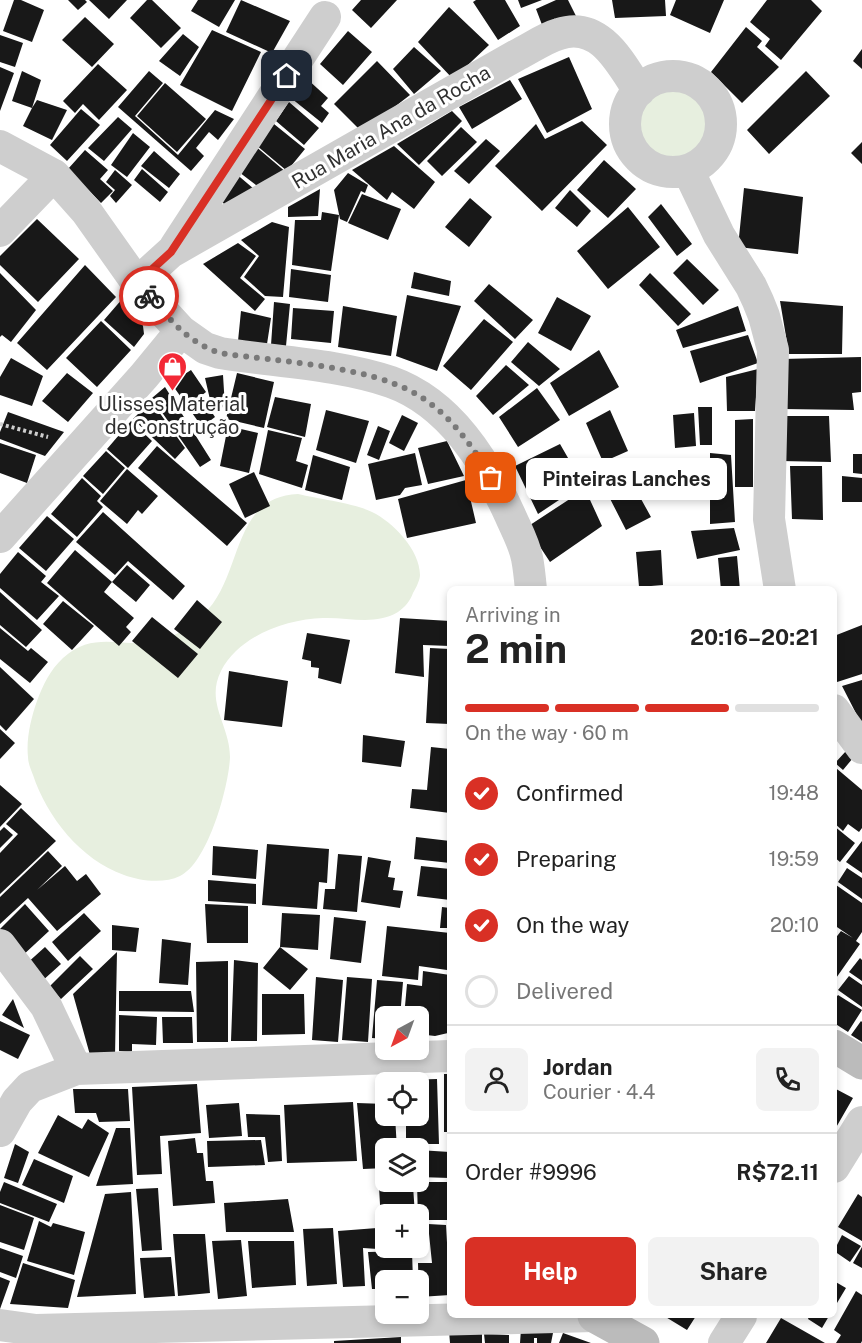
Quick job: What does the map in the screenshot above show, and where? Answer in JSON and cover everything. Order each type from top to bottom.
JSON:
[{"type":"street","points":[[171,252],[325,17]]},
{"type":"street","name":"Rua Maria Ana da Rocha","points":[[137,283],[171,252],[517,55],[560,33],[582,33],[593,36],[604,43],[613,51],[639,91]]},
{"type":"street","points":[[665,77],[680,77],[693,81],[705,89],[714,100],[720,114],[721,128],[718,142],[701,164],[688,170],[661,171],[649,166],[639,158],[626,135],[625,122],[627,109],[639,91],[653,81],[665,77]]},
{"type":"street","points":[[0,146],[54,175],[86,211],[137,283],[181,331],[205,348],[220,353],[359,374],[392,383],[416,394],[434,406],[456,427],[480,458],[502,498],[527,557],[531,586]]},
{"type":"street","points":[[688,170],[719,236],[751,286],[764,316],[773,350],[769,519],[779,586]]},
{"type":"street","points":[[0,231],[54,175]]},
{"type":"street","points":[[0,537],[144,376],[181,331]]},
{"type":"street","points":[[837,714],[862,748]]},
{"type":"street","points":[[0,945],[46,1006],[76,1069]]},
{"type":"street","points":[[837,1048],[862,1063]]},
{"type":"street","points":[[0,1131],[17,1101],[30,1087],[76,1069],[447,1056]]},
{"type":"street","points":[[837,1162],[862,1122]]},
{"type":"street","points":[[0,1325],[29,1336],[538,1318]]},
{"type":"street","points":[[598,1318],[643,1343]]},
{"type":"street","points":[[724,1343],[740,1318]]},
{"type":"path","points":[[0,423],[80,446]]},
{"type":"green space","points":[[671,82],[688,85],[702,94],[711,108],[714,125],[711,142],[702,156],[688,165],[671,168],[654,165],[640,156],[631,142],[628,125],[631,108],[640,94],[654,85]]},
{"type":"green space","points":[[298,494],[364,509],[380,517],[396,530],[410,547],[419,566],[420,575],[412,596],[398,612],[380,619],[323,618],[294,622],[265,632],[239,648],[221,671],[217,683],[217,704],[229,745],[229,770],[215,822],[199,856],[180,876],[167,880],[137,879],[108,868],[80,848],[57,821],[39,791],[28,762],[30,729],[44,684],[63,658],[83,645],[104,642],[155,642],[177,634],[191,625],[216,599],[226,580],[240,541],[260,509],[276,499]]},
{"type":"building","points":[[14,0],[21,0],[44,10],[32,42],[3,31]]},
{"type":"building","points":[[68,0],[85,0],[87,2],[78,10]]},
{"type":"building","points":[[89,0],[127,0],[109,19]]},
{"type":"building","points":[[147,0],[152,0],[181,28],[161,48],[130,18]]},
{"type":"building","points":[[198,0],[235,0],[219,27],[191,11]]},
{"type":"building","points":[[241,0],[290,21],[272,53],[226,32]]},
{"type":"building","points":[[361,0],[397,0],[371,28],[352,10]]},
{"type":"building","points":[[476,0],[505,0],[520,26],[498,40],[473,2]]},
{"type":"building","points":[[518,0],[542,0],[521,8]]},
{"type":"building","points":[[556,0],[568,0],[577,18],[544,30],[536,9]]},
{"type":"building","points":[[612,0],[665,0],[666,16],[615,18]]},
{"type":"building","points":[[676,0],[724,0],[710,33],[670,15]]},
{"type":"building","points":[[767,0],[811,0],[822,11],[781,60],[765,46],[770,39],[750,22]]},
{"type":"building","points":[[449,7],[489,45],[453,79],[418,42]]},
{"type":"building","points":[[85,17],[114,44],[92,67],[62,40]]},
{"type":"building","points":[[746,27],[762,41],[757,47],[779,67],[742,103],[711,72]]},
{"type":"building","points":[[212,30],[261,52],[232,111],[180,85]]},
{"type":"building","points":[[348,31],[372,52],[343,85],[320,64]]},
{"type":"building","points":[[183,34],[199,47],[180,76],[159,61]]},
{"type":"building","points":[[0,35],[23,43],[15,67],[0,62]]},
{"type":"building","points":[[414,47],[441,71],[414,94],[393,69]]},
{"type":"building","points":[[862,49],[862,69],[853,61]]},
{"type":"building","points":[[569,57],[592,109],[547,133],[518,79]]},
{"type":"building","points":[[377,61],[410,95],[362,132],[334,104]]},
{"type":"building","points":[[98,64],[127,90],[99,120],[83,104],[75,113],[63,101]]},
{"type":"building","points":[[0,67],[14,73],[0,111]]},
{"type":"building","points":[[22,71],[41,80],[32,108],[12,101]]},
{"type":"building","points":[[149,71],[163,83],[135,116],[178,155],[215,110],[234,119],[218,140],[209,132],[196,148],[204,156],[191,171],[118,107]]},
{"type":"building","points":[[806,71],[830,96],[769,154],[747,130]]},
{"type":"building","points":[[306,78],[328,98],[321,106],[329,113],[322,123],[291,98]]},
{"type":"building","points":[[510,80],[522,99],[472,129],[459,107]]},
{"type":"building","points":[[165,83],[206,119],[177,152],[137,116]]},
{"type":"building","points":[[37,100],[67,110],[52,140],[23,126]]},
{"type":"building","points":[[289,102],[319,128],[304,145],[276,121]]},
{"type":"building","points":[[81,109],[100,125],[67,161],[50,145]]},
{"type":"building","points":[[452,111],[462,121],[419,165],[397,144]]},
{"type":"building","points":[[118,117],[132,129],[104,161],[88,148]]},
{"type":"building","points":[[582,121],[607,145],[542,211],[495,166],[536,124],[545,139]]},
{"type":"building","points":[[274,124],[305,149],[287,171],[256,145]]},
{"type":"building","points":[[461,127],[477,142],[442,176],[427,161]]},
{"type":"building","points":[[133,133],[150,147],[127,177],[111,165]]},
{"type":"building","points":[[486,139],[500,151],[469,184],[454,171]]},
{"type":"building","points":[[862,142],[862,164],[851,153]]},
{"type":"building","points":[[254,145],[287,173],[260,188],[235,169]]},
{"type":"building","points":[[394,146],[435,182],[414,209],[392,192],[387,200],[352,170]]},
{"type":"building","points":[[85,150],[108,170],[100,179],[113,191],[101,203],[68,169]]},
{"type":"building","points":[[154,151],[180,174],[169,188],[141,166]]},
{"type":"building","points":[[604,160],[636,189],[608,218],[577,190]]},
{"type":"building","points":[[142,169],[168,192],[160,202],[134,180]]},
{"type":"building","points":[[115,170],[132,185],[116,203],[110,196],[115,190],[106,182]]},
{"type":"building","points":[[234,172],[254,189],[227,206],[215,197]]},
{"type":"building","points":[[348,173],[368,185],[365,193],[361,191],[347,222],[340,219],[334,190]]},
{"type":"building","points":[[744,188],[803,197],[798,254],[738,247]]},
{"type":"building","points":[[320,189],[318,216],[288,217],[288,207]]},
{"type":"building","points":[[570,190],[591,211],[577,227],[555,208]]},
{"type":"building","points":[[362,194],[401,209],[388,240],[348,223]]},
{"type":"building","points":[[470,198],[492,217],[469,247],[445,227]]},
{"type":"building","points":[[661,204],[692,244],[677,256],[648,217]]},
{"type":"building","points":[[628,207],[660,247],[608,289],[577,251]]},
{"type":"building","points":[[322,212],[339,215],[331,271],[292,265],[295,220],[321,220]]},
{"type":"building","points":[[37,219],[79,259],[38,302],[0,265],[0,256]]},
{"type":"building","points":[[272,222],[289,227],[283,297],[265,296],[244,277],[259,256],[241,240]]},
{"type":"building","points":[[238,243],[256,256],[240,278],[265,299],[255,311],[203,264]]},
{"type":"building","points":[[687,259],[719,290],[703,305],[673,273]]},
{"type":"building","points":[[85,265],[116,297],[47,370],[17,343]]},
{"type":"building","points":[[291,269],[331,275],[328,302],[289,297]]},
{"type":"building","points":[[414,272],[451,281],[449,296],[411,288]]},
{"type":"building","points":[[0,273],[36,310],[11,342],[2,335],[0,337]]},
{"type":"building","points":[[650,273],[691,314],[678,326],[639,285]]},
{"type":"building","points":[[489,284],[533,320],[515,339],[474,301]]},
{"type":"building","points":[[407,295],[461,306],[437,371],[396,356]]},
{"type":"building","points":[[557,297],[591,316],[571,351],[538,333]]},
{"type":"building","points":[[123,298],[138,312],[143,326],[144,334],[134,347],[104,320]]},
{"type":"building","points":[[780,301],[843,306],[842,354],[789,354]]},
{"type":"building","points":[[274,302],[290,304],[286,346],[271,345]]},
{"type":"building","points":[[343,306],[397,316],[391,356],[338,347]]},
{"type":"building","points":[[738,306],[746,331],[683,348],[676,330]]},
{"type":"building","points":[[293,308],[334,311],[331,343],[291,339]]},
{"type":"building","points":[[241,311],[271,318],[267,344],[238,341]]},
{"type":"building","points":[[484,319],[513,342],[471,390],[443,366]]},
{"type":"building","points":[[101,321],[131,350],[97,387],[66,358]]},
{"type":"building","points":[[748,335],[758,363],[700,383],[690,351]]},
{"type":"building","points":[[528,342],[560,369],[539,386],[511,362]]},
{"type":"building","points":[[599,350],[619,387],[569,416],[550,383]]},
{"type":"building","points":[[861,357],[861,392],[852,393],[854,410],[783,409],[783,359]]},
{"type":"building","points":[[11,358],[43,376],[32,406],[0,395],[0,377]]},
{"type":"building","points":[[506,365],[529,385],[493,415],[476,396]]},
{"type":"building","points":[[758,369],[755,411],[727,411],[726,377]]},
{"type":"building","points":[[191,370],[206,392],[201,396],[215,417],[202,427],[171,383]]},
{"type":"building","points":[[67,373],[93,393],[68,422],[42,401]]},
{"type":"building","points":[[237,373],[274,382],[264,428],[226,419]]},
{"type":"building","points":[[223,375],[225,407],[212,408],[205,378]]},
{"type":"building","points":[[165,387],[211,460],[200,467],[152,398]]},
{"type":"building","points":[[537,388],[560,420],[518,447],[499,417]]},
{"type":"building","points":[[275,397],[311,404],[305,437],[267,427]]},
{"type":"building","points":[[151,401],[185,448],[175,459],[133,419]]},
{"type":"building","points":[[698,407],[712,407],[712,445],[700,445]]},
{"type":"building","points":[[326,410],[369,421],[356,463],[316,450]]},
{"type":"building","points":[[610,410],[628,451],[603,462],[586,423]]},
{"type":"building","points":[[8,412],[64,432],[45,456],[0,439],[0,432]]},
{"type":"building","points":[[694,413],[696,446],[675,448],[673,415]]},
{"type":"building","points":[[402,415],[418,423],[404,451],[389,443]]},
{"type":"building","points":[[781,416],[829,416],[831,462],[781,461]]},
{"type":"building","points":[[753,419],[753,487],[735,487],[735,420]]},
{"type":"building","points":[[131,421],[152,441],[128,468],[107,449]]},
{"type":"building","points":[[228,426],[258,433],[249,473],[220,466]]},
{"type":"building","points":[[378,426],[390,431],[379,460],[367,455]]},
{"type":"building","points":[[268,430],[302,438],[296,461],[308,465],[302,488],[259,474]]},
{"type":"building","points":[[447,441],[464,476],[428,484],[418,448]]},
{"type":"building","points":[[0,443],[36,455],[27,483],[0,473]]},
{"type":"building","points":[[560,444],[583,484],[538,514],[515,466]]},
{"type":"building","points":[[157,446],[247,523],[227,546],[138,468]]},
{"type":"building","points":[[106,451],[125,468],[103,494],[83,476]]},
{"type":"building","points":[[415,453],[422,485],[405,488],[400,495],[376,500],[368,464]]},
{"type":"building","points":[[710,453],[731,455],[735,522],[710,524]]},
{"type":"building","points":[[853,454],[862,454],[862,474],[853,473]]},
{"type":"building","points":[[313,455],[350,467],[342,500],[305,490]]},
{"type":"building","points":[[790,466],[822,466],[823,520],[792,519]]},
{"type":"building","points":[[127,469],[158,496],[142,514],[138,510],[127,524],[100,501]]},
{"type":"building","points":[[625,470],[651,517],[626,530],[602,483]]},
{"type":"building","points":[[254,472],[270,506],[245,518],[229,484]]},
{"type":"building","points":[[842,476],[862,478],[862,502],[842,502]]},
{"type":"building","points":[[82,478],[101,496],[97,501],[103,507],[77,537],[51,514]]},
{"type":"building","points":[[466,480],[476,523],[407,538],[398,499]]},
{"type":"building","points":[[585,489],[602,526],[550,562],[527,527]]},
{"type":"building","points":[[103,512],[185,586],[173,600],[128,561],[115,575],[76,542]]},
{"type":"building","points":[[47,516],[74,539],[46,571],[19,548]]},
{"type":"building","points":[[734,528],[740,550],[697,559],[691,531]]},
{"type":"building","points":[[75,550],[112,582],[104,592],[134,618],[126,627],[131,632],[119,646],[47,583]]},
{"type":"building","points":[[661,550],[663,585],[639,586],[636,552]]},
{"type":"building","points":[[18,552],[46,576],[41,582],[59,596],[37,620],[0,588],[0,574]]},
{"type":"building","points":[[737,556],[740,586],[721,586],[718,558]]},
{"type":"building","points":[[127,565],[150,585],[136,602],[112,582]]},
{"type":"building","points":[[0,592],[42,630],[26,647],[0,625]]},
{"type":"building","points":[[197,600],[222,622],[200,649],[174,629]]},
{"type":"building","points":[[63,601],[94,626],[72,650],[43,624]]},
{"type":"building","points":[[152,617],[198,654],[178,678],[132,641]]},
{"type":"building","points":[[400,618],[447,621],[447,646],[423,645],[424,677],[395,673]]},
{"type":"building","points":[[862,625],[862,674],[837,682],[837,635]]},
{"type":"building","points":[[0,628],[28,651],[31,648],[48,662],[30,683],[0,659]]},
{"type":"building","points":[[307,633],[350,640],[341,684],[318,678],[319,668],[311,667],[311,661],[302,659]]},
{"type":"building","points":[[430,648],[447,649],[447,724],[426,723]]},
{"type":"building","points":[[0,667],[34,699],[6,731],[0,725]]},
{"type":"building","points":[[229,671],[288,681],[282,727],[224,720]]},
{"type":"building","points":[[862,680],[862,725],[842,686]]},
{"type":"building","points":[[0,729],[15,743],[0,759]]},
{"type":"building","points":[[363,735],[405,741],[401,767],[362,762]]},
{"type":"building","points":[[431,747],[447,749],[447,813],[410,808],[412,789],[427,790]]},
{"type":"building","points":[[846,751],[853,758],[843,770],[837,765],[837,761]]},
{"type":"building","points":[[837,769],[862,790],[862,828],[859,832],[848,824],[843,831],[837,826]]},
{"type":"building","points":[[0,785],[22,804],[0,827]]},
{"type":"building","points":[[21,808],[56,841],[0,894],[0,853],[18,834],[6,824]]},
{"type":"building","points":[[4,827],[13,835],[0,848],[0,831]]},
{"type":"building","points":[[837,828],[855,843],[840,862],[837,860]]},
{"type":"building","points":[[416,837],[447,841],[447,863],[414,859]]},
{"type":"building","points":[[862,841],[862,873],[846,862]]},
{"type":"building","points":[[267,844],[329,849],[327,883],[319,882],[317,909],[262,905]]},
{"type":"building","points":[[213,846],[258,850],[256,879],[212,875]]},
{"type":"building","points":[[48,851],[62,866],[37,890],[65,866],[77,881],[86,874],[101,894],[57,931],[28,898],[0,924],[0,897]]},
{"type":"building","points":[[338,854],[362,856],[357,912],[323,909],[325,889],[335,889]]},
{"type":"building","points":[[368,857],[391,861],[388,877],[395,878],[393,890],[403,891],[400,908],[361,902]]},
{"type":"building","points":[[421,866],[447,869],[447,900],[417,896]]},
{"type":"building","points":[[847,868],[862,878],[862,899],[838,882]]},
{"type":"building","points":[[208,880],[256,884],[256,904],[208,901]]},
{"type":"building","points":[[837,886],[862,903],[862,932],[856,941],[860,944],[837,977],[837,936],[841,931],[853,938],[837,927]]},
{"type":"building","points":[[25,904],[49,931],[21,957],[0,934],[0,929]]},
{"type":"building","points":[[205,904],[248,906],[248,943],[207,943]]},
{"type":"building","points":[[442,907],[447,908],[447,928],[440,928]]},
{"type":"building","points":[[84,913],[101,931],[68,961],[52,942]]},
{"type":"building","points":[[282,913],[320,915],[318,950],[280,947]]},
{"type":"building","points":[[334,917],[366,921],[361,963],[330,959]]},
{"type":"building","points":[[112,925],[139,928],[136,952],[112,950]]},
{"type":"building","points":[[387,926],[447,933],[447,970],[419,966],[418,980],[382,976]]},
{"type":"building","points":[[162,939],[191,943],[188,985],[159,983]]},
{"type":"building","points":[[45,947],[61,964],[41,982],[25,965]]},
{"type":"building","points":[[280,947],[308,969],[290,990],[263,968]]},
{"type":"building","points":[[117,952],[115,1056],[90,1055],[73,994]]},
{"type":"building","points":[[80,956],[93,969],[61,999],[49,987]]},
{"type":"building","points":[[860,958],[862,960],[862,981],[849,972]]},
{"type":"building","points":[[234,960],[258,963],[257,1041],[231,1041]]},
{"type":"building","points":[[228,961],[228,1042],[197,1042],[196,962]]},
{"type":"building","points":[[423,971],[447,975],[447,1033],[429,1035],[429,1006],[405,1006],[407,984],[422,986]]},
{"type":"building","points":[[849,976],[862,985],[862,1007],[838,990]]},
{"type":"building","points":[[316,977],[343,980],[338,1042],[312,1040]]},
{"type":"building","points":[[347,977],[372,979],[368,1042],[342,1040]]},
{"type":"building","points":[[377,980],[403,982],[401,1006],[375,1006],[375,1038],[372,1038]]},
{"type":"building","points":[[119,991],[191,991],[194,1012],[119,1011]]},
{"type":"building","points":[[262,994],[304,994],[305,1034],[262,1035]]},
{"type":"building","points":[[837,996],[862,1010],[848,1032],[837,1025]]},
{"type":"building","points":[[13,999],[24,1028],[2,1015]]},
{"type":"building","points":[[119,1015],[157,1017],[156,1045],[132,1044],[132,1052],[119,1051]]},
{"type":"building","points":[[162,1017],[192,1017],[193,1043],[163,1043]]},
{"type":"building","points":[[0,1021],[30,1035],[18,1059],[0,1050]]},
{"type":"building","points":[[862,1022],[862,1042],[851,1035]]},
{"type":"building","points":[[444,1074],[447,1074],[447,1132],[444,1132]]},
{"type":"building","points":[[429,1079],[437,1079],[439,1144],[429,1144],[429,1138],[406,1138],[406,1126],[429,1126]]},
{"type":"building","points":[[197,1084],[201,1133],[160,1136],[162,1174],[137,1175],[132,1087]]},
{"type":"building","points":[[73,1089],[128,1089],[130,1121],[99,1122],[96,1113],[75,1113]]},
{"type":"building","points":[[837,1090],[853,1098],[837,1126]]},
{"type":"building","points":[[353,1102],[357,1161],[287,1163],[284,1105]]},
{"type":"building","points":[[239,1103],[242,1136],[209,1138],[206,1105]]},
{"type":"building","points":[[357,1103],[375,1104],[375,1126],[396,1126],[396,1138],[375,1138],[375,1168],[363,1169]]},
{"type":"building","points":[[246,1114],[280,1115],[282,1161],[268,1162],[265,1137],[248,1137]]},
{"type":"building","points":[[58,1115],[82,1129],[88,1119],[109,1133],[89,1177],[38,1153]]},
{"type":"building","points":[[116,1128],[130,1128],[133,1184],[96,1186]]},
{"type":"building","points":[[195,1138],[197,1153],[203,1153],[206,1181],[213,1181],[215,1203],[173,1206],[168,1141]]},
{"type":"building","points":[[261,1140],[265,1165],[208,1167],[207,1141]]},
{"type":"building","points":[[15,1144],[29,1152],[18,1183],[4,1178]]},
{"type":"building","points":[[429,1151],[447,1152],[447,1178],[429,1177]]},
{"type":"building","points":[[34,1159],[73,1176],[64,1203],[22,1185]]},
{"type":"building","points":[[4,1182],[57,1204],[49,1222],[0,1203],[0,1192]]},
{"type":"building","points":[[429,1182],[447,1182],[447,1220],[429,1220],[429,1204],[418,1204],[417,1192],[429,1192]]},
{"type":"building","points":[[158,1188],[162,1250],[142,1251],[136,1189]]},
{"type":"building","points":[[131,1192],[136,1294],[77,1297],[105,1194]]},
{"type":"building","points":[[379,1192],[413,1192],[414,1204],[380,1204]]},
{"type":"building","points":[[858,1194],[862,1197],[862,1241],[838,1227]]},
{"type":"building","points":[[288,1199],[294,1232],[226,1232],[224,1203]]},
{"type":"building","points":[[0,1205],[34,1218],[24,1250],[0,1242]]},
{"type":"building","points":[[39,1221],[51,1227],[53,1223],[85,1232],[74,1275],[27,1261]]},
{"type":"building","points":[[429,1224],[446,1225],[447,1295],[429,1296],[429,1270],[418,1270],[418,1263],[432,1263]]},
{"type":"building","points":[[333,1228],[337,1284],[307,1286],[303,1229]]},
{"type":"building","points":[[375,1228],[375,1249],[363,1248],[365,1286],[343,1287],[338,1231]]},
{"type":"building","points":[[173,1234],[205,1234],[210,1293],[178,1296]]},
{"type":"building","points":[[842,1235],[861,1246],[850,1262],[837,1253],[837,1245]]},
{"type":"building","points":[[241,1240],[247,1296],[218,1299],[212,1241]]},
{"type":"building","points":[[248,1241],[294,1241],[296,1285],[252,1288]]},
{"type":"building","points":[[862,1247],[862,1268],[853,1263]]},
{"type":"building","points":[[0,1248],[23,1256],[16,1278],[0,1272]]},
{"type":"building","points":[[368,1252],[375,1252],[375,1258],[412,1258],[413,1270],[375,1270],[375,1289],[372,1289]]},
{"type":"building","points":[[171,1257],[175,1296],[144,1298],[140,1258]]},
{"type":"building","points":[[23,1263],[75,1280],[68,1308],[10,1304]]},
{"type":"building","points":[[0,1277],[10,1281],[0,1309]]},
{"type":"building","points":[[837,1283],[846,1288],[837,1303]]},
{"type":"building","points":[[856,1291],[862,1295],[862,1341],[861,1343],[836,1343],[841,1335],[834,1330]]},
{"type":"building","points":[[667,1318],[695,1318],[687,1330]]},
{"type":"building","points":[[781,1318],[825,1343],[766,1343]]},
{"type":"building","points":[[808,1318],[828,1318],[822,1328]]},
{"type":"building","points":[[521,1329],[553,1333],[551,1343],[537,1343],[537,1338],[534,1338],[534,1343],[520,1343]]},
{"type":"building","points":[[449,1331],[482,1332],[482,1343],[450,1343]]},
{"type":"building","points":[[563,1333],[591,1343],[559,1343]]},
{"type":"building","points":[[484,1334],[509,1335],[509,1343],[485,1343]]},
{"type":"building","points":[[401,1337],[401,1343],[334,1343],[334,1341]]},
{"type":"way so far","points":[[149,296],[181,331],[205,348],[220,353],[359,374],[392,383],[416,394],[434,406],[456,427],[480,458],[491,478]]},
{"type":"place","name":"Ulisses Material de Construção","points":[[172,392]]},
{"type":"place","name":"Pinteiras Lanches","points":[[491,478]]},
{"type":"route","points":[[149,296],[137,283],[171,252],[287,76]]}]
